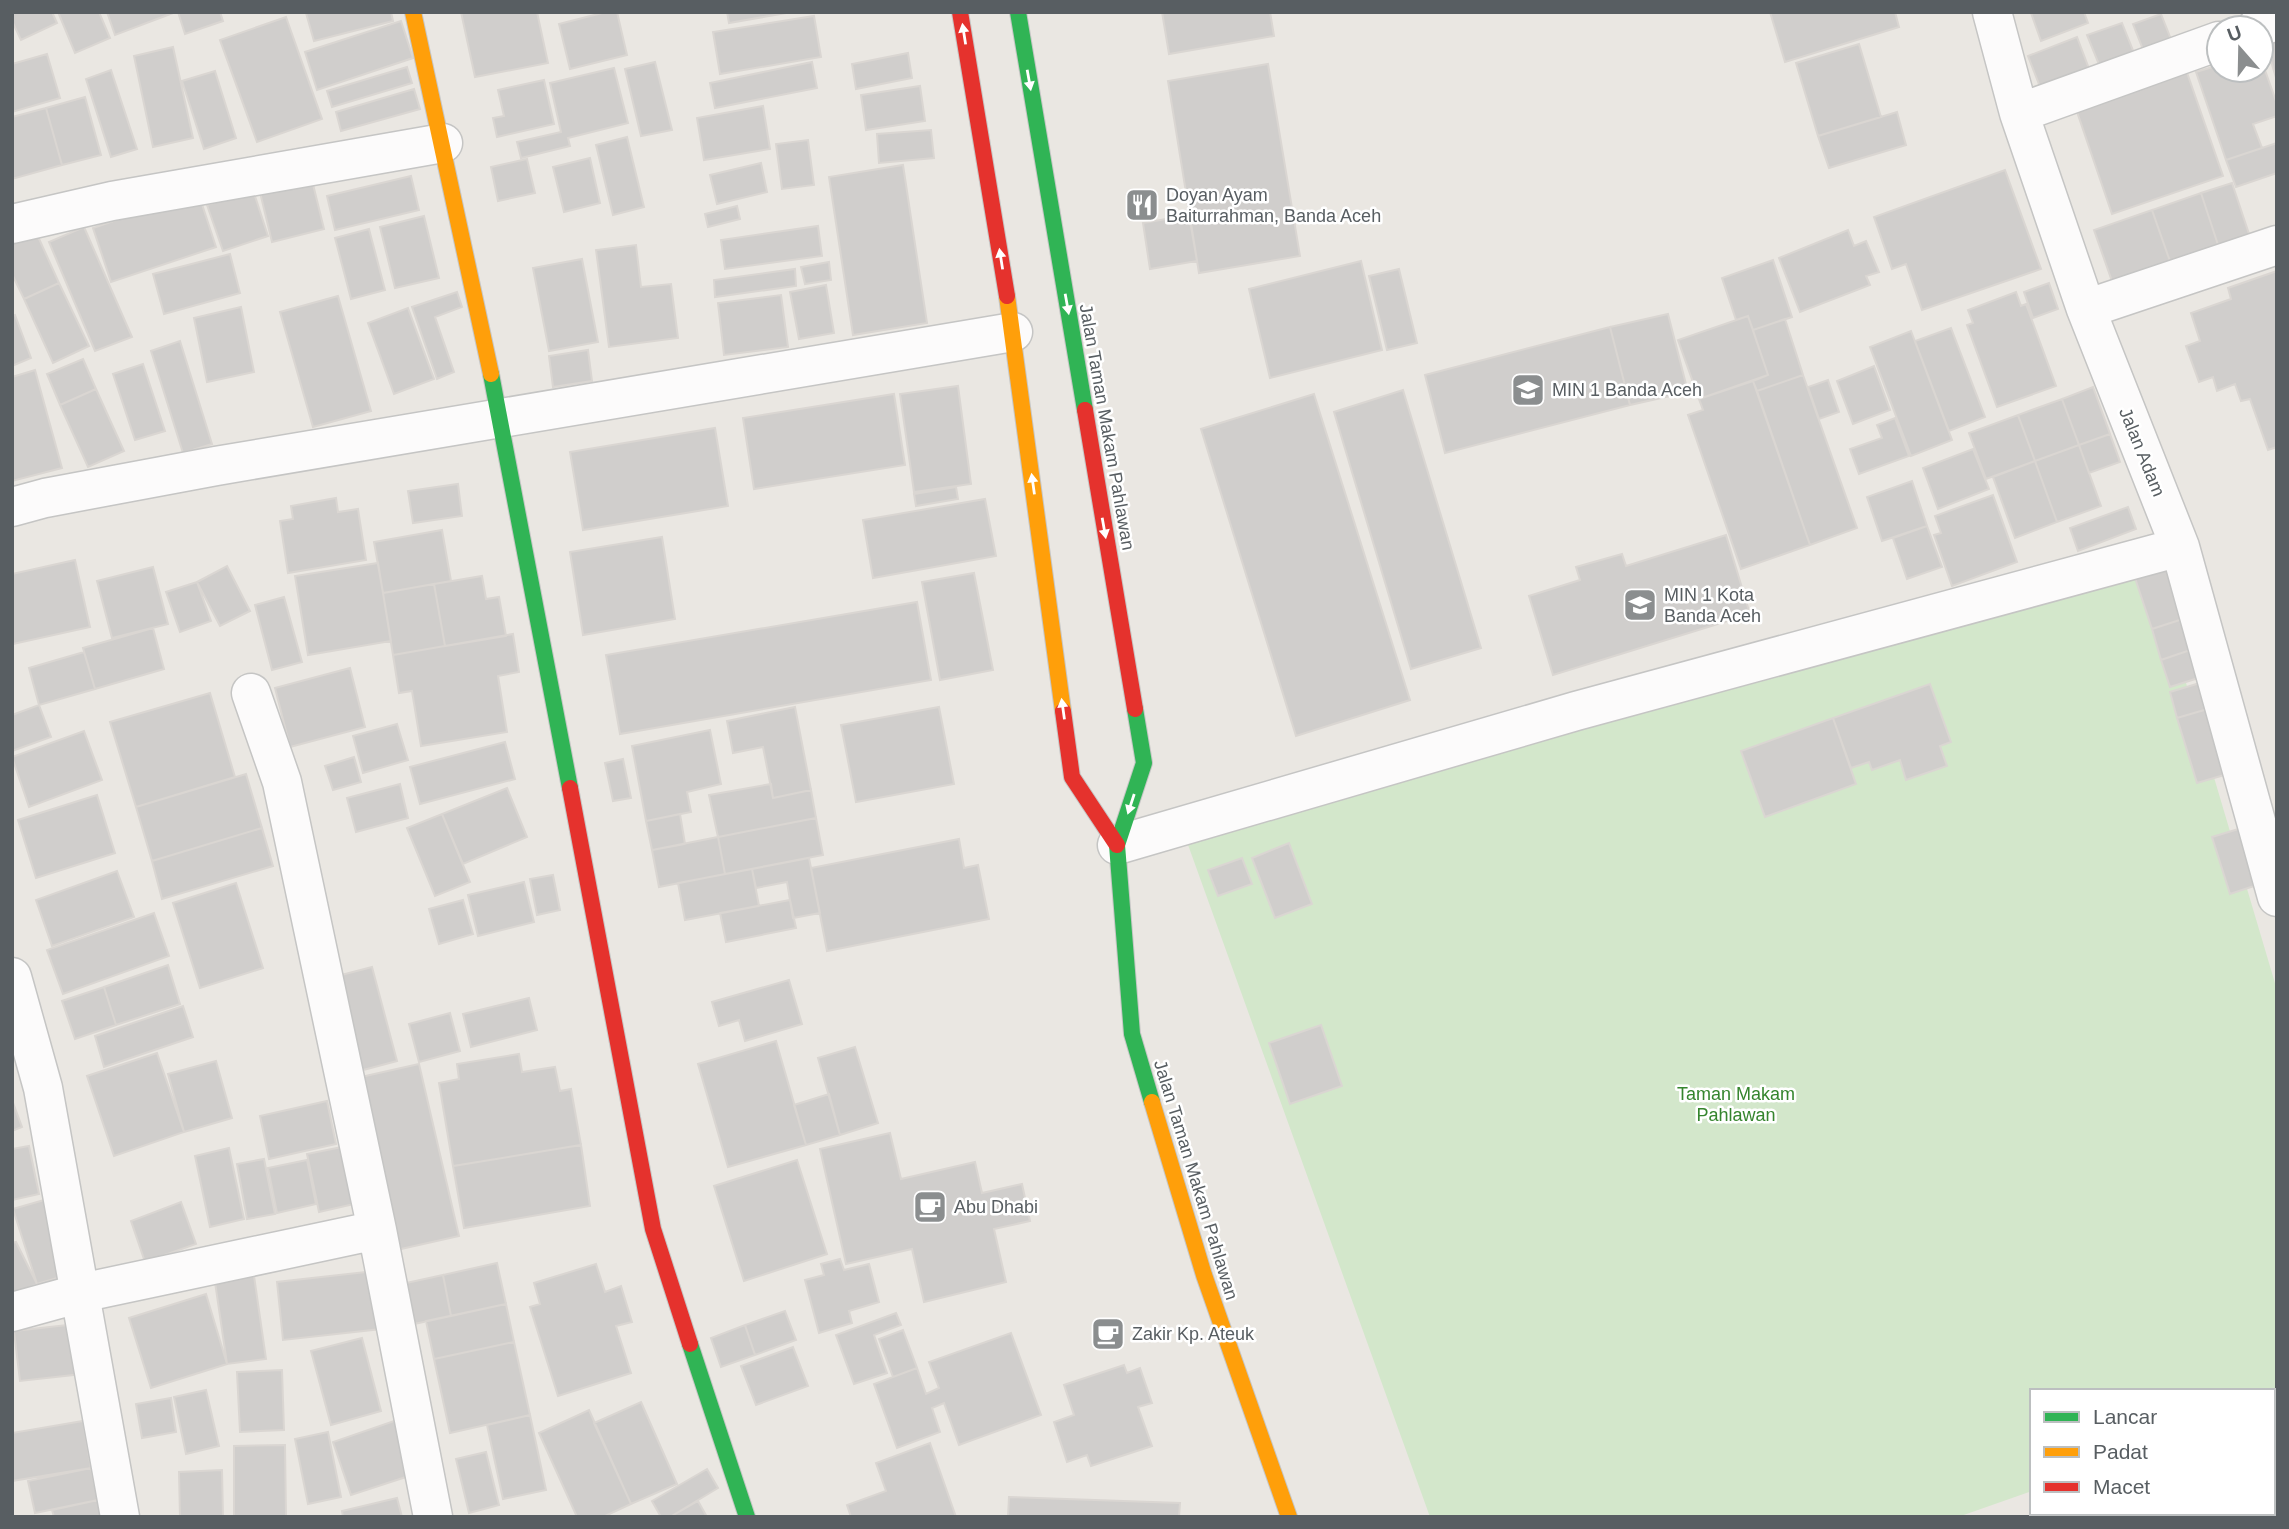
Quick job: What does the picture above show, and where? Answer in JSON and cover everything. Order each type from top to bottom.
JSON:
[{"type":"street","points":[[412,12],[443,142],[501,418],[653,1229],[747,1517]]},
{"type":"street","points":[[12,507],[46,498],[216,466],[1013,332],[960,12]]},
{"type":"street","name":"Jalan Taman Makam Pahlawan","points":[[1018,12],[1144,763],[1117,845],[1132,1034],[1204,1275],[1289,1517]]},
{"type":"street","name":"Jalan Adam","points":[[1992,12],[2019,113],[2086,309],[2180,547],[2277,897]]},
{"type":"street","points":[[2019,113],[2205,46]]},
{"type":"street","points":[[12,225],[112,201],[443,142]]},
{"type":"street","points":[[2086,309],[2277,245]]},
{"type":"street","name":"Jalan Taman Makam Pahlawan","points":[[1013,332],[1072,777],[1117,845]]},
{"type":"street","points":[[1117,845],[1576,711],[2180,547]]},
{"type":"street","points":[[251,693],[258,721],[282,782],[377,1230],[433,1517]]},
{"type":"street","points":[[12,977],[43,1088],[120,1517]]},
{"type":"street","points":[[12,1312],[81,1293],[377,1230]]},
{"type":"green space","name":"Taman Makam Pahlawan","points":[[2146,548],[2277,990],[2277,1407],[2275,1389],[2030,1389],[2030,1492],[1958,1517],[1430,1517],[1187,842]]},
{"type":"building","points":[[12,12],[52,12],[57,23],[21,40],[12,21]]},
{"type":"building","points":[[58,12],[99,12],[110,38],[75,53]]},
{"type":"building","points":[[107,12],[173,12],[173,13],[115,35]]},
{"type":"building","points":[[178,12],[220,12],[223,21],[185,34]]},
{"type":"building","points":[[391,12],[393,21],[314,41],[306,13]]},
{"type":"building","points":[[461,12],[537,12],[548,63],[475,77]]},
{"type":"building","points":[[606,12],[617,12],[627,55],[570,69],[559,24]]},
{"type":"building","points":[[727,12],[792,12],[729,23]]},
{"type":"building","points":[[1162,12],[1270,12],[1274,36],[1169,54]]},
{"type":"building","points":[[1770,12],[1895,12],[1899,27],[1785,62]]},
{"type":"building","points":[[2084,12],[2088,23],[2041,41],[2031,13]]},
{"type":"building","points":[[2161,14],[2172,42],[2144,52],[2133,24]]},
{"type":"building","points":[[814,16],[821,57],[720,74],[713,32]]},
{"type":"building","points":[[286,17],[322,119],[257,142],[220,40]]},
{"type":"building","points":[[401,21],[413,58],[317,90],[305,52]]},
{"type":"building","points":[[2122,23],[2134,53],[2100,67],[2087,35]]},
{"type":"building","points":[[2277,28],[2277,81],[2275,74]]},
{"type":"building","points":[[2077,37],[2091,74],[2042,92],[2028,56]]},
{"type":"building","points":[[1859,44],[1881,117],[1818,136],[1796,63]]},
{"type":"building","points":[[173,47],[193,138],[153,147],[134,56]]},
{"type":"building","points":[[908,53],[912,78],[856,89],[852,64]]},
{"type":"building","points":[[47,54],[60,98],[12,112],[12,64]]},
{"type":"building","points":[[655,62],[672,130],[641,136],[625,69]]},
{"type":"building","points":[[812,62],[817,88],[715,108],[710,83]]},
{"type":"building","points":[[1268,64],[1300,256],[1199,273],[1168,81]]},
{"type":"building","points":[[2184,64],[2223,176],[2112,214],[2074,103]]},
{"type":"building","points":[[407,67],[412,83],[332,107],[327,91]]},
{"type":"building","points":[[614,68],[628,123],[568,138],[570,146],[521,158],[517,142],[561,132],[550,83]]},
{"type":"building","points":[[2205,69],[2205,84],[2270,84],[2277,104],[2277,116],[2253,124],[2262,148],[2226,160],[2196,72]]},
{"type":"building","points":[[111,70],[137,149],[111,157],[86,79]]},
{"type":"building","points":[[215,71],[236,138],[204,149],[182,81]]},
{"type":"building","points":[[544,80],[554,124],[497,137],[493,118],[504,116],[498,90]]},
{"type":"building","points":[[920,86],[925,121],[866,130],[861,95]]},
{"type":"building","points":[[414,89],[420,109],[341,131],[336,112]]},
{"type":"building","points":[[85,97],[101,155],[62,165],[46,108]]},
{"type":"building","points":[[763,106],[770,149],[704,160],[697,118]]},
{"type":"building","points":[[46,108],[62,165],[12,179],[12,117]]},
{"type":"building","points":[[1897,112],[1906,145],[1829,168],[1818,136]]},
{"type":"building","points":[[931,130],[934,158],[879,163],[877,134]]},
{"type":"building","points":[[627,137],[644,207],[613,215],[596,145]]},
{"type":"building","points":[[808,140],[814,185],[782,189],[776,144]]},
{"type":"building","points":[[2277,143],[2277,173],[2236,187],[2226,160]]},
{"type":"building","points":[[590,158],[600,203],[564,212],[553,167]]},
{"type":"building","points":[[527,159],[535,193],[498,201],[491,167]]},
{"type":"building","points":[[761,163],[767,192],[717,204],[710,175]]},
{"type":"building","points":[[903,165],[927,323],[853,335],[829,177]]},
{"type":"building","points":[[2005,170],[2041,269],[1922,310],[1906,264],[1892,269],[1874,217]]},
{"type":"building","points":[[310,172],[324,229],[272,242],[258,184]]},
{"type":"building","points":[[411,176],[419,210],[335,230],[327,196]]},
{"type":"building","points":[[2232,183],[2251,240],[2220,251],[2201,193]]},
{"type":"building","points":[[253,190],[268,236],[223,251],[207,205]]},
{"type":"building","points":[[198,192],[216,247],[111,282],[93,228]]},
{"type":"building","points":[[2201,193],[2220,251],[2172,267],[2152,210]]},
{"type":"building","points":[[737,206],[740,219],[708,227],[705,214]]},
{"type":"building","points":[[2152,210],[2172,267],[2114,287],[2094,230]]},
{"type":"building","points":[[1189,215],[1197,261],[1150,269],[1143,223]]},
{"type":"building","points":[[424,216],[439,278],[395,288],[380,227]]},
{"type":"building","points":[[31,221],[59,283],[24,299],[12,274],[12,230]]},
{"type":"building","points":[[818,226],[822,256],[725,269],[721,240]]},
{"type":"building","points":[[84,227],[132,337],[95,351],[49,242]]},
{"type":"building","points":[[369,229],[385,290],[351,299],[335,238]]},
{"type":"building","points":[[1848,230],[1854,246],[1866,241],[1879,272],[1866,276],[1870,285],[1800,312],[1779,258]]},
{"type":"building","points":[[636,245],[641,287],[671,284],[678,338],[609,347],[596,250]]},
{"type":"building","points":[[230,254],[240,293],[164,314],[153,274]]},
{"type":"building","points":[[582,259],[598,342],[549,351],[533,268]]},
{"type":"building","points":[[1773,260],[1792,317],[1753,330],[1748,316],[1736,320],[1722,278]]},
{"type":"building","points":[[1361,261],[1382,350],[1270,378],[1249,289]]},
{"type":"building","points":[[829,262],[831,280],[805,284],[801,267]]},
{"type":"building","points":[[795,269],[796,286],[715,297],[714,280]]},
{"type":"building","points":[[1399,269],[1417,343],[1387,350],[1369,276]]},
{"type":"building","points":[[2277,271],[2277,447],[2268,450],[2250,399],[2241,401],[2235,384],[2217,391],[2213,377],[2199,382],[2186,346],[2200,341],[2191,313],[2231,299],[2228,288]]},
{"type":"building","points":[[59,283],[89,346],[53,363],[24,299]]},
{"type":"building","points":[[2049,283],[2058,309],[2033,318],[2024,292]]},
{"type":"building","points":[[826,285],[834,333],[799,339],[790,292]]},
{"type":"building","points":[[457,292],[462,307],[435,317],[454,372],[437,379],[412,307]]},
{"type":"building","points":[[2016,292],[2021,306],[2026,304],[2056,386],[1997,407],[1967,325],[1973,323],[1968,310]]},
{"type":"building","points":[[781,295],[788,347],[724,355],[718,303]]},
{"type":"building","points":[[338,296],[371,411],[313,427],[280,312]]},
{"type":"building","points":[[241,307],[254,372],[207,382],[194,318]]},
{"type":"building","points":[[408,308],[434,379],[394,394],[368,323]]},
{"type":"building","name":"MIN 1 Banda Aceh","points":[[1668,314],[1688,392],[1630,405],[1610,327]]},
{"type":"building","points":[[15,315],[31,358],[12,366],[12,316]]},
{"type":"building","name":"MIN 1 Banda Aceh","points":[[1748,316],[1768,375],[1699,399],[1678,340]]},
{"type":"building","name":"MIN 1 Banda Aceh","points":[[1785,319],[1803,375],[1757,391],[1753,381],[1768,375],[1753,330]]},
{"type":"building","name":"MIN 1 Banda Aceh","points":[[1610,327],[1630,405],[1445,453],[1425,375]]},
{"type":"building","points":[[1951,328],[1985,417],[1949,431],[1915,341]]},
{"type":"building","points":[[1911,331],[1952,440],[1911,456],[1870,347]]},
{"type":"building","points":[[180,341],[212,444],[183,453],[151,351]]},
{"type":"building","points":[[588,350],[592,381],[553,387],[549,356]]},
{"type":"building","points":[[83,359],[96,389],[60,405],[47,374]]},
{"type":"building","points":[[143,364],[165,431],[135,440],[113,374]]},
{"type":"building","points":[[1874,366],[1890,410],[1853,424],[1837,381]]},
{"type":"building","points":[[35,370],[62,468],[12,481],[12,377]]},
{"type":"building","points":[[1803,375],[1857,528],[1810,545],[1757,391]]},
{"type":"building","points":[[1828,380],[1839,412],[1819,419],[1808,387]]},
{"type":"building","name":"MIN 1 Banda Aceh","points":[[1753,381],[1810,545],[1741,569],[1688,415],[1703,410],[1699,399]]},
{"type":"building","points":[[958,386],[971,484],[914,492],[900,394]]},
{"type":"building","points":[[2093,387],[2110,434],[2079,445],[2062,399]]},
{"type":"building","points":[[96,389],[124,451],[88,467],[60,405]]},
{"type":"building","points":[[1403,390],[1481,648],[1411,669],[1334,412]]},
{"type":"building","points":[[894,394],[905,465],[754,489],[743,418]]},
{"type":"building","points":[[1314,394],[1410,700],[1296,736],[1201,429]]},
{"type":"building","points":[[2062,399],[2079,445],[2035,461],[2018,415]]},
{"type":"building","points":[[2018,415],[2035,461],[1986,479],[1969,433]]},
{"type":"building","points":[[1895,418],[1909,456],[1859,474],[1850,449],[1882,438],[1877,425]]},
{"type":"building","points":[[715,428],[728,506],[583,530],[570,452]]},
{"type":"building","points":[[2110,434],[2120,462],[2089,473],[2079,445]]},
{"type":"building","points":[[2079,445],[2101,506],[2057,522],[2035,461]]},
{"type":"building","points":[[1973,449],[1989,489],[1938,509],[1923,468]]},
{"type":"building","points":[[2035,461],[2057,522],[2015,538],[1993,477]]},
{"type":"building","points":[[1912,481],[1927,526],[1882,541],[1867,497]]},
{"type":"building","points":[[458,484],[462,516],[413,523],[408,491]]},
{"type":"building","points":[[956,487],[958,499],[916,506],[914,494]]},
{"type":"building","points":[[1993,495],[2017,562],[1952,586],[1934,535],[1941,533],[1935,516]]},
{"type":"building","points":[[336,498],[338,512],[358,509],[366,560],[288,573],[280,521],[293,519],[291,506]]},
{"type":"building","points":[[985,499],[996,556],[873,578],[863,520]]},
{"type":"building","points":[[2128,507],[2136,529],[2078,551],[2070,528]]},
{"type":"building","points":[[1927,526],[1942,567],[1907,579],[1893,538]]},
{"type":"building","points":[[442,530],[451,581],[383,593],[374,542]]},
{"type":"building","name":"MIN 1 Kota Banda Aceh","points":[[1726,535],[1750,614],[1553,675],[1529,596],[1580,580],[1576,567],[1622,554],[1626,566]]},
{"type":"building","points":[[662,537],[675,619],[583,635],[570,552]]},
{"type":"building","points":[[75,560],[90,627],[13,644],[12,574]]},
{"type":"building","points":[[378,563],[391,641],[308,655],[295,576]]},
{"type":"building","points":[[2176,565],[2192,616],[2152,629],[2135,578]]},
{"type":"building","points":[[227,566],[250,611],[220,626],[197,582]]},
{"type":"building","points":[[153,567],[168,624],[112,638],[97,581]]},
{"type":"building","points":[[974,573],[993,670],[940,680],[922,582]]},
{"type":"building","points":[[482,576],[486,599],[499,597],[506,636],[445,646],[434,584]]},
{"type":"building","points":[[197,582],[211,621],[180,632],[166,592]]},
{"type":"building","points":[[434,584],[445,646],[393,655],[383,593]]},
{"type":"building","points":[[284,597],[302,662],[272,670],[255,605]]},
{"type":"building","points":[[917,602],[931,680],[620,734],[606,655]]},
{"type":"building","points":[[2192,616],[2202,646],[2161,660],[2152,629]]},
{"type":"building","points":[[153,628],[164,669],[95,689],[83,648]]},
{"type":"building","points":[[513,634],[519,672],[498,676],[507,732],[421,746],[412,691],[399,693],[393,655]]},
{"type":"building","points":[[2202,646],[2211,674],[2170,687],[2161,660]]},
{"type":"building","points":[[84,652],[95,689],[39,705],[29,668]]},
{"type":"building","points":[[350,668],[365,727],[290,747],[275,688]]},
{"type":"building","points":[[2203,682],[2211,708],[2177,718],[2170,692]]},
{"type":"building","points":[[1930,684],[1951,742],[1940,746],[1947,766],[1906,780],[1900,760],[1872,770],[1869,762],[1851,768],[1833,718]]},
{"type":"building","points":[[210,693],[235,777],[136,807],[110,722]]},
{"type":"building","points":[[39,705],[51,737],[12,751],[12,715]]},
{"type":"building","points":[[795,707],[811,790],[773,798],[763,747],[733,753],[727,721]]},
{"type":"building","points":[[939,707],[954,784],[856,802],[841,725]]},
{"type":"building","points":[[2211,708],[2231,773],[2197,783],[2177,718]]},
{"type":"building","points":[[1833,718],[1856,784],[1765,817],[1741,751]]},
{"type":"building","points":[[397,724],[408,760],[363,773],[353,736]]},
{"type":"building","points":[[710,730],[721,784],[687,792],[691,812],[646,821],[632,746]]},
{"type":"building","points":[[84,731],[102,780],[29,807],[12,757]]},
{"type":"building","points":[[505,742],[515,779],[420,804],[410,767]]},
{"type":"building","points":[[354,757],[361,782],[333,790],[325,766]]},
{"type":"building","points":[[623,759],[631,798],[613,801],[605,763]]},
{"type":"building","points":[[246,774],[262,828],[152,861],[136,807]]},
{"type":"building","points":[[400,784],[408,818],[356,832],[347,798]]},
{"type":"building","points":[[771,784],[773,798],[811,790],[816,818],[718,837],[709,795]]},
{"type":"building","points":[[507,788],[527,837],[463,864],[442,814]]},
{"type":"building","points":[[97,795],[115,853],[36,878],[18,820]]},
{"type":"building","points":[[442,814],[470,882],[435,896],[407,828]]},
{"type":"building","points":[[680,814],[685,844],[652,850],[646,821]]},
{"type":"building","points":[[816,818],[823,855],[725,874],[718,837]]},
{"type":"building","points":[[2245,827],[2263,883],[2230,894],[2212,837]]},
{"type":"building","points":[[262,828],[273,866],[162,899],[152,861]]},
{"type":"building","points":[[718,837],[725,874],[659,887],[652,850]]},
{"type":"building","points":[[959,839],[964,868],[978,865],[989,919],[827,951],[811,868]]},
{"type":"building","points":[[1289,843],[1312,904],[1275,918],[1252,858]]},
{"type":"building","points":[[809,858],[820,913],[793,918],[787,882],[756,888],[752,869]]},
{"type":"building","points":[[1242,858],[1252,884],[1218,896],[1208,870]]},
{"type":"building","points":[[752,869],[759,906],[685,920],[678,883]]},
{"type":"building","points":[[117,871],[134,917],[52,946],[36,900]]},
{"type":"building","points":[[553,875],[560,910],[537,915],[530,879]]},
{"type":"building","points":[[524,882],[534,922],[478,936],[468,895]]},
{"type":"building","points":[[236,883],[263,968],[200,988],[173,903]]},
{"type":"building","points":[[463,900],[473,934],[439,944],[429,909]]},
{"type":"building","points":[[790,900],[796,928],[726,942],[720,913]]},
{"type":"building","points":[[154,913],[169,956],[63,994],[47,950]]},
{"type":"building","points":[[168,965],[180,1004],[116,1025],[104,987]]},
{"type":"building","points":[[372,967],[397,1061],[352,1073],[326,979]]},
{"type":"building","points":[[789,980],[802,1024],[745,1041],[739,1020],[719,1026],[712,1002]]},
{"type":"building","points":[[104,987],[116,1025],[75,1039],[62,1001]]},
{"type":"building","points":[[529,998],[537,1030],[471,1047],[463,1014]]},
{"type":"building","points":[[183,1006],[193,1037],[104,1067],[95,1036]]},
{"type":"building","points":[[450,1013],[460,1051],[419,1062],[409,1024]]},
{"type":"building","points":[[1321,1025],[1342,1086],[1290,1104],[1269,1043]]},
{"type":"building","points":[[776,1041],[806,1145],[728,1167],[698,1064]]},
{"type":"building","points":[[855,1047],[878,1123],[840,1135],[818,1058]]},
{"type":"building","points":[[157,1053],[184,1132],[114,1156],[87,1076]]},
{"type":"building","points":[[519,1054],[522,1072],[555,1067],[560,1091],[571,1089],[581,1145],[453,1166],[439,1083],[459,1079],[457,1064]]},
{"type":"building","points":[[216,1061],[232,1118],[184,1132],[168,1074]]},
{"type":"building","points":[[419,1064],[459,1236],[392,1251],[352,1079]]},
{"type":"building","points":[[829,1094],[840,1135],[806,1145],[794,1105]]},
{"type":"building","points":[[12,1100],[22,1127],[12,1131]]},
{"type":"building","points":[[327,1101],[336,1144],[269,1159],[260,1116]]},
{"type":"building","name":"Abu Dhabi","points":[[890,1133],[901,1179],[975,1162],[982,1193],[1022,1184],[1030,1221],[994,1229],[1006,1282],[924,1302],[912,1249],[846,1264],[820,1149]]},
{"type":"building","points":[[581,1145],[590,1206],[464,1228],[453,1166]]},
{"type":"building","points":[[29,1146],[39,1194],[12,1200],[12,1149]]},
{"type":"building","points":[[342,1147],[354,1204],[319,1212],[307,1154]]},
{"type":"building","points":[[229,1148],[244,1219],[210,1227],[195,1156]]},
{"type":"building","points":[[264,1159],[275,1214],[247,1219],[237,1164]]},
{"type":"building","points":[[307,1160],[316,1204],[277,1213],[268,1168]]},
{"type":"building","points":[[797,1160],[827,1254],[744,1281],[714,1186]]},
{"type":"building","points":[[51,1198],[74,1273],[37,1284],[13,1209]]},
{"type":"building","points":[[181,1202],[196,1244],[145,1262],[131,1221]]},
{"type":"building","points":[[16,1242],[37,1284],[12,1296],[12,1243]]},
{"type":"building","points":[[840,1259],[844,1270],[869,1264],[879,1302],[849,1311],[852,1323],[819,1333],[805,1280],[824,1275],[821,1264]]},
{"type":"building","points":[[497,1263],[506,1304],[451,1316],[443,1275]]},
{"type":"building","points":[[596,1264],[605,1292],[621,1286],[632,1322],[616,1326],[631,1373],[558,1396],[530,1307],[540,1304],[534,1283]]},
{"type":"building","points":[[375,1271],[381,1329],[283,1340],[277,1282]]},
{"type":"building","points":[[443,1275],[451,1316],[405,1326],[397,1285]]},
{"type":"building","points":[[254,1276],[266,1359],[227,1364],[215,1282]]},
{"type":"building","points":[[206,1294],[227,1364],[151,1388],[129,1318]]},
{"type":"building","points":[[506,1304],[514,1342],[434,1359],[426,1321]]},
{"type":"building","points":[[785,1311],[796,1340],[755,1355],[745,1325]]},
{"type":"building","points":[[896,1313],[901,1325],[874,1335],[887,1373],[854,1384],[836,1335]]},
{"type":"building","points":[[76,1324],[82,1374],[20,1381],[14,1331]]},
{"type":"building","points":[[745,1325],[755,1355],[721,1367],[711,1338]]},
{"type":"building","points":[[903,1330],[917,1368],[893,1377],[879,1339]]},
{"type":"building","points":[[1011,1333],[1041,1415],[959,1445],[944,1403],[932,1408],[940,1432],[897,1448],[874,1384],[917,1368],[926,1394],[939,1388],[929,1362]]},
{"type":"building","points":[[362,1338],[381,1411],[331,1425],[311,1351]]},
{"type":"building","points":[[514,1342],[530,1415],[450,1433],[434,1359]]},
{"type":"building","points":[[793,1347],[808,1386],[756,1405],[741,1366]]},
{"type":"building","points":[[1124,1365],[1127,1373],[1140,1368],[1152,1403],[1138,1407],[1152,1446],[1091,1466],[1087,1455],[1067,1462],[1054,1422],[1074,1415],[1064,1385]]},
{"type":"building","points":[[282,1370],[284,1430],[240,1432],[237,1372]]},
{"type":"building","points":[[206,1390],[219,1446],[186,1454],[174,1397]]},
{"type":"building","points":[[171,1398],[176,1432],[142,1438],[136,1404]]},
{"type":"building","points":[[641,1402],[677,1484],[631,1504],[594,1423]]},
{"type":"building","points":[[589,1410],[631,1504],[603,1517],[577,1517],[539,1433]]},
{"type":"building","points":[[530,1415],[546,1490],[503,1499],[487,1425]]},
{"type":"building","points":[[397,1420],[415,1474],[351,1495],[333,1442]]},
{"type":"building","points":[[83,1421],[91,1468],[12,1481],[12,1433]]},
{"type":"building","points":[[328,1432],[341,1497],[308,1504],[295,1439]]},
{"type":"building","points":[[930,1443],[956,1517],[851,1517],[847,1505],[886,1491],[876,1463]]},
{"type":"building","points":[[285,1445],[286,1517],[234,1517],[234,1446]]},
{"type":"building","points":[[486,1452],[499,1505],[469,1513],[456,1459]]},
{"type":"building","points":[[91,1468],[98,1500],[35,1513],[28,1481]]},
{"type":"building","points":[[707,1469],[718,1488],[670,1517],[661,1517],[652,1501]]},
{"type":"building","points":[[222,1470],[223,1517],[180,1517],[179,1472]]},
{"type":"building","points":[[1009,1497],[1180,1503],[1179,1517],[1008,1517]]},
{"type":"building","points":[[397,1498],[402,1517],[343,1517],[342,1511]]},
{"type":"building","points":[[98,1500],[101,1517],[54,1517],[52,1510]]},
{"type":"building","points":[[698,1501],[707,1517],[670,1517]]},
{"type":"building","points":[[2274,1515],[2275,1517],[2216,1517]]},
{"type":"traffic: fast","points":[[1018,12],[1085,410]]},
{"type":"traffic: fast","points":[[491,374],[570,788]]},
{"type":"traffic: fast","points":[[1135,709],[1144,763],[1117,845],[1132,1034],[1152,1102]]},
{"type":"traffic: fast","points":[[690,1344],[747,1517]]},
{"type":"traffic: slow","points":[[413,12],[491,374]]},
{"type":"traffic: slow","points":[[1007,296],[1063,711]]},
{"type":"traffic: slow","points":[[1152,1102],[1204,1275],[1289,1517]]},
{"type":"traffic: jam","points":[[960,12],[1007,296]]},
{"type":"traffic: jam","points":[[1085,410],[1135,709]]},
{"type":"traffic: jam","points":[[1063,711],[1072,777],[1117,845]]},
{"type":"traffic: jam","points":[[570,788],[653,1229],[690,1344]]},
{"type":"place","name":"Doyan Ayam Baiturrahman, Banda Aceh","points":[[1142,205]]},
{"type":"place","name":"MIN 1 Banda Aceh","points":[[1528,390]]},
{"type":"place","name":"MIN 1 Kota Banda Aceh","points":[[1640,605]]},
{"type":"place","name":"Abu Dhabi","points":[[930,1207]]},
{"type":"place","name":"Zakir Kp. Ateuk","points":[[1108,1334]]}]
